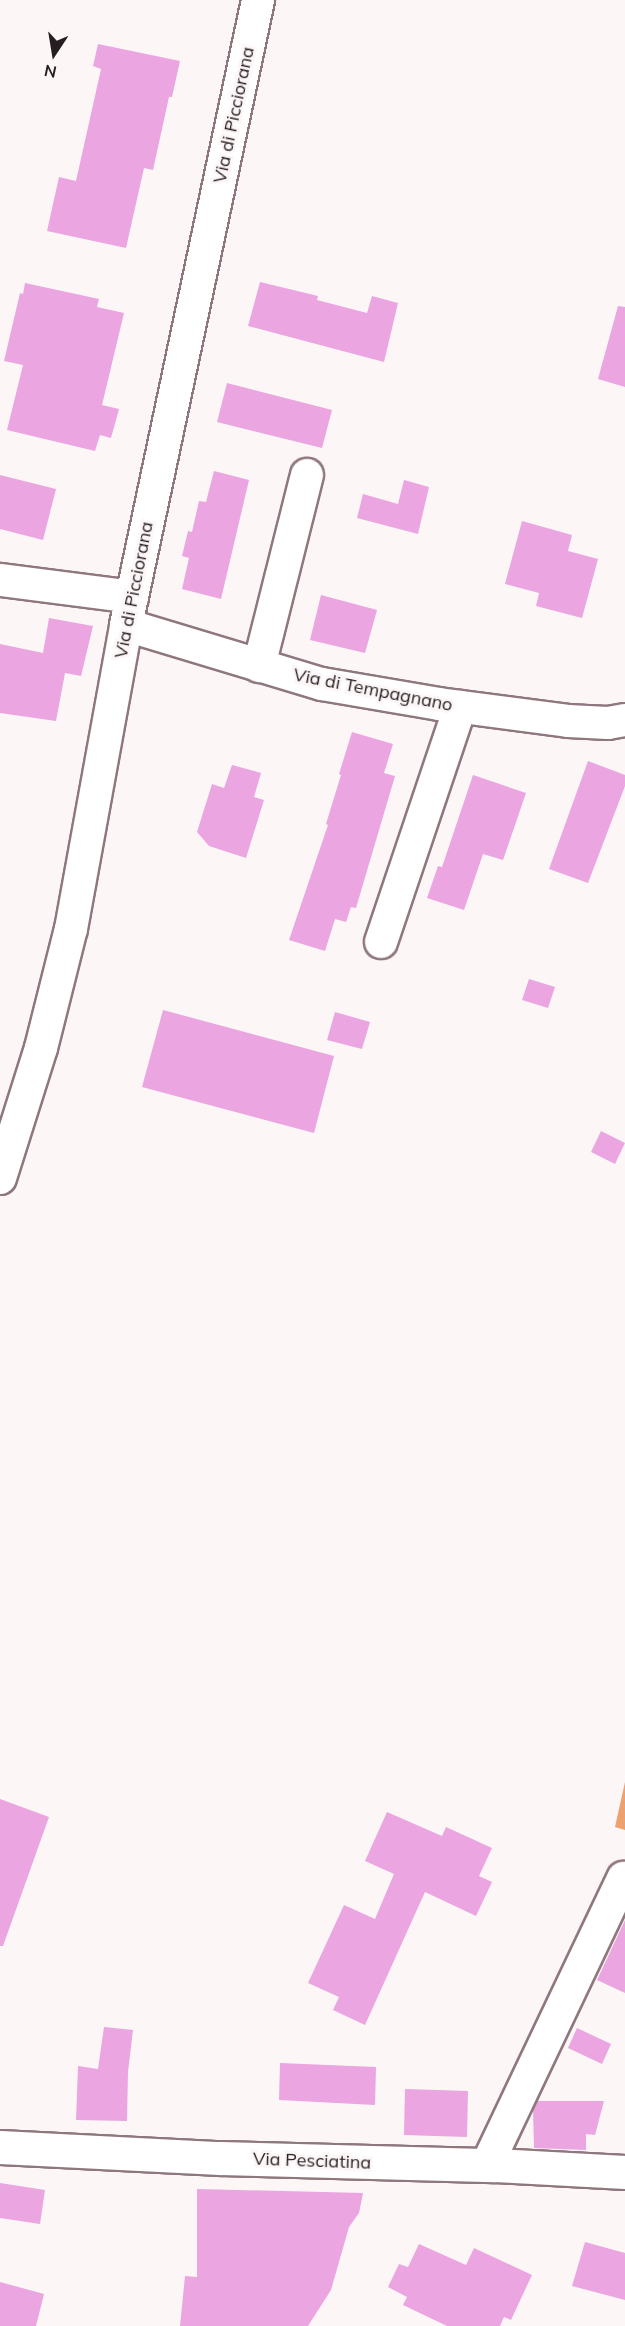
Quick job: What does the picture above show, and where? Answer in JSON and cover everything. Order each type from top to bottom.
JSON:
[{"type":"main road","name":"Via Pesciatina","points":[[0,2147],[220,2158],[487,2165],[625,2172]]},
{"type":"street","name":"Via di Picciorana","points":[[0,1178],[41,1048],[71,929],[129,611],[258,0]]},
{"type":"street","points":[[259,666],[307,475]]},
{"type":"street","name":"Via di Tempagnano","points":[[0,580],[129,611],[259,666],[322,684],[460,708],[568,721],[608,723],[625,720]]},
{"type":"street","points":[[381,942],[460,708]]},
{"type":"street","points":[[487,2165],[623,1878]]},
{"type":"shaded area","points":[[625,1782],[625,1830],[615,1827]]},
{"type":"building","points":[[98,44],[180,61],[172,97],[169,97],[153,170],[144,168],[126,248],[47,231],[59,177],[76,181],[101,69],[93,66]]},
{"type":"building","points":[[260,282],[318,296],[317,300],[367,313],[372,296],[398,303],[384,362],[248,326]]},
{"type":"building","points":[[25,283],[99,299],[97,307],[124,313],[102,405],[119,409],[111,438],[100,435],[95,451],[7,430],[23,365],[4,361],[20,293],[23,294]]},
{"type":"building","points":[[618,306],[625,307],[625,387],[598,379]]},
{"type":"building","points":[[227,383],[332,410],[322,448],[217,422]]},
{"type":"building","points":[[214,471],[249,480],[221,599],[182,589],[189,558],[182,556],[188,531],[192,532],[199,501],[206,502]]},
{"type":"building","points":[[0,475],[56,489],[43,540],[0,529]]},
{"type":"building","points":[[404,480],[429,487],[418,534],[357,518],[363,494],[398,504]]},
{"type":"building","points":[[522,521],[572,535],[568,551],[598,559],[582,618],[536,606],[539,593],[505,584]]},
{"type":"building","points":[[321,595],[377,610],[365,653],[310,640]]},
{"type":"building","points":[[49,618],[93,626],[81,676],[65,673],[56,721],[0,713],[0,644],[43,653]]},
{"type":"building","points":[[352,732],[393,744],[384,773],[395,776],[356,908],[351,907],[346,922],[335,919],[325,951],[289,940],[328,825],[326,824]]},
{"type":"building","points":[[588,761],[625,775],[625,786],[588,883],[549,869]]},
{"type":"building","points":[[232,765],[261,773],[254,797],[264,800],[246,858],[209,846],[197,832],[212,784],[224,788]]},
{"type":"building","points":[[473,775],[526,793],[503,860],[483,854],[464,910],[427,898],[438,866],[442,867]]},
{"type":"building","points":[[529,979],[555,987],[548,1008],[522,1000]]},
{"type":"building","points":[[163,1010],[334,1056],[314,1133],[142,1087]]},
{"type":"building","points":[[335,1012],[370,1022],[362,1049],[327,1040]]},
{"type":"building","points":[[601,1131],[625,1143],[615,1164],[591,1152]]},
{"type":"building","points":[[0,1799],[49,1817],[3,1946],[0,1946]]},
{"type":"building","points":[[387,1812],[442,1836],[446,1827],[492,1848],[479,1876],[492,1882],[476,1916],[425,1892],[365,2025],[333,2010],[339,1997],[308,1983],[344,1905],[375,1919],[394,1874],[365,1861]]},
{"type":"building","points":[[625,1920],[625,1993],[597,1980]]},
{"type":"building","points":[[104,2027],[133,2030],[128,2072],[127,2121],[76,2120],[78,2066],[98,2069]]},
{"type":"building","points":[[577,2028],[611,2044],[602,2064],[568,2048]]},
{"type":"building","points":[[280,2063],[376,2067],[375,2105],[279,2100]]},
{"type":"building","points":[[405,2089],[468,2091],[467,2137],[404,2135]]},
{"type":"building","points":[[537,2101],[604,2101],[595,2135],[586,2134],[586,2150],[534,2148],[533,2109]]},
{"type":"building","points":[[0,2183],[45,2190],[40,2224],[0,2218]]},
{"type":"building","points":[[197,2189],[363,2193],[359,2213],[349,2227],[331,2290],[308,2326],[180,2326],[185,2276],[197,2277]]},
{"type":"building","points":[[585,2242],[625,2253],[625,2300],[572,2286]]},
{"type":"building","points":[[419,2244],[466,2265],[474,2248],[532,2275],[511,2320],[504,2317],[500,2326],[447,2326],[403,2305],[407,2297],[388,2287],[399,2264],[408,2267]]},
{"type":"building","points":[[0,2282],[44,2294],[36,2326],[0,2326]]}]
